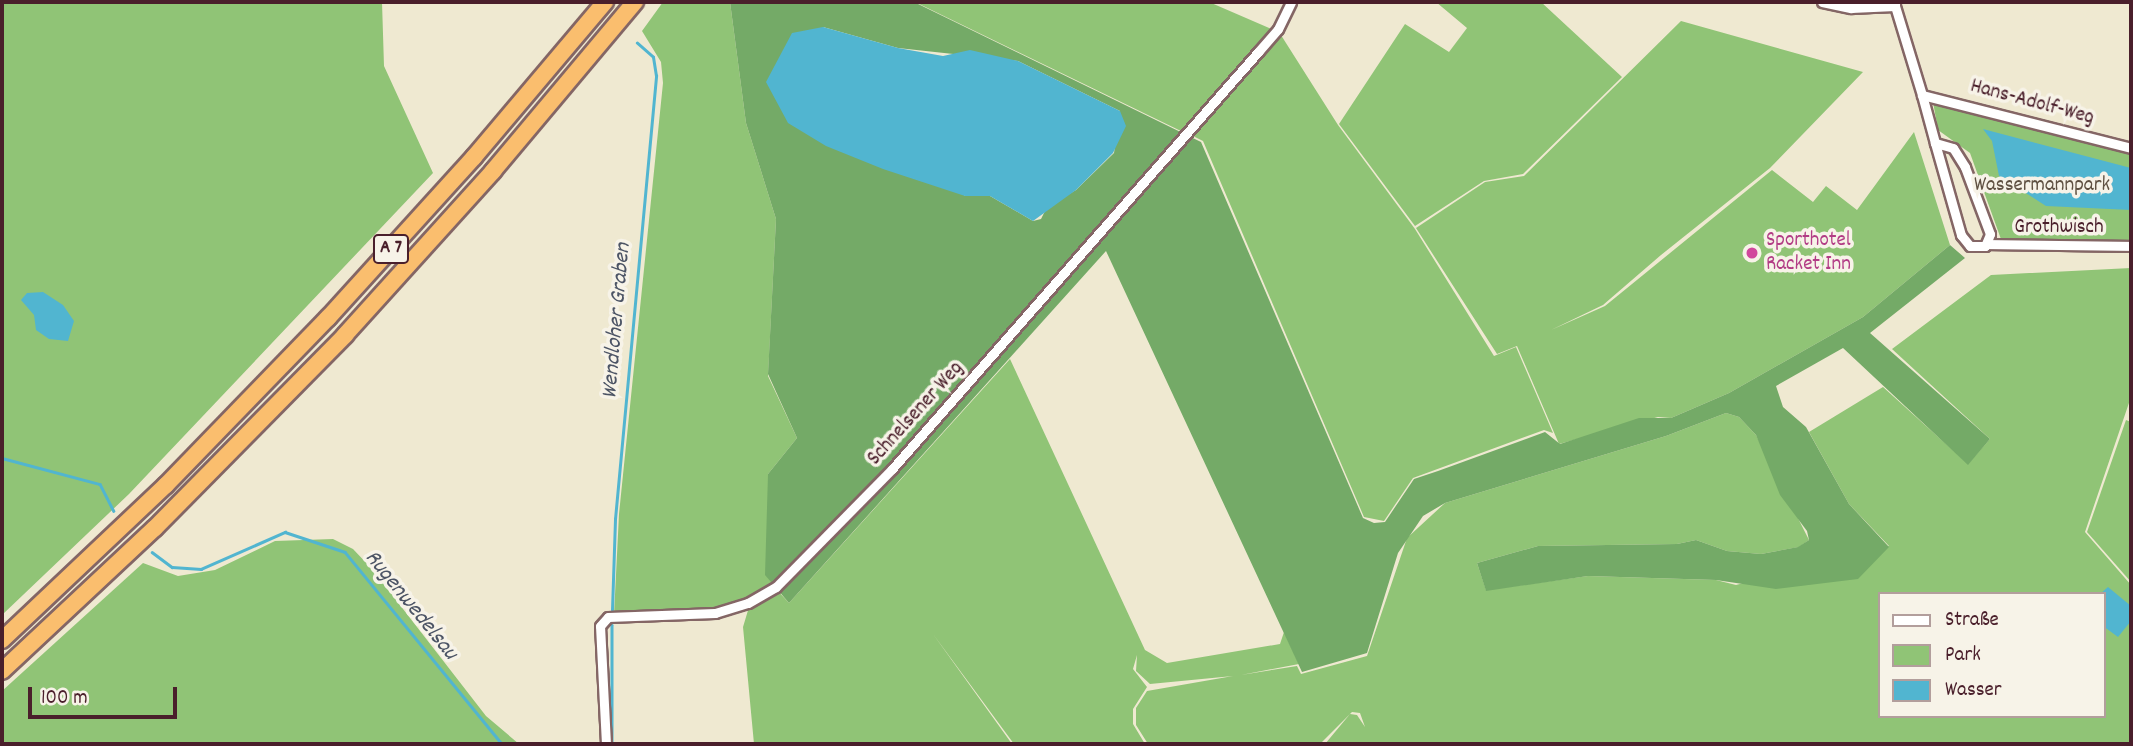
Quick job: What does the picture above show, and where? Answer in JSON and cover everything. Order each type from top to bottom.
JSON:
[{"type":"highway","name":"A 7","points":[[2,640],[166,485],[328,318],[474,157],[605,2]]},
{"type":"highway","name":"A 7","points":[[2,671],[155,528],[336,344],[493,171],[635,2]]},
{"type":"street","name":"Schnelsener Weg","points":[[606,744],[609,733],[600,626],[608,617],[715,613],[748,603],[776,587],[892,469],[1278,29],[1291,2]]},
{"type":"street","points":[[1822,2],[1851,8],[1895,4],[1922,95],[1935,143],[1963,239],[1973,247],[1987,244],[1990,234],[1961,159],[1948,144],[1935,143]]},
{"type":"street","name":"Hans-Adolf-Weg","points":[[1922,95],[2131,148]]},
{"type":"street","name":"Grothwisch","points":[[1987,244],[2131,246]]},
{"type":"green space","points":[[2,2],[382,2],[384,66],[433,173],[129,494],[2,615]]},
{"type":"green space","points":[[663,2],[730,2],[746,123],[776,219],[768,376],[797,438],[768,474],[773,585],[748,602],[714,610],[614,615],[619,514],[663,83],[661,62],[642,31]]},
{"type":"green space","points":[[730,2],[914,2],[1201,142],[1363,518],[1374,523],[1385,522],[1414,479],[1545,432],[1560,444],[1639,418],[1671,418],[1729,393],[1863,317],[1950,245],[1965,258],[1870,333],[1990,439],[1968,465],[1843,348],[1776,386],[1783,407],[1806,427],[1849,504],[1889,547],[1858,579],[1776,589],[1716,580],[1588,576],[1486,591],[1477,563],[1538,546],[1677,544],[1696,540],[1727,551],[1761,554],[1798,547],[1809,540],[1807,531],[1780,495],[1756,435],[1739,417],[1726,413],[1666,436],[1445,503],[1423,516],[1398,553],[1367,653],[1302,672],[1106,251],[789,603],[765,575],[768,474],[797,438],[768,374],[776,219],[746,123]],"holes":[[[823,27],[898,48],[1018,61],[1120,111],[1114,153],[1076,190],[1047,207],[1041,219],[1033,221],[990,196],[965,196]]]},
{"type":"green space","points":[[915,2],[1209,2],[1274,30],[1185,133]]},
{"type":"green space","points":[[1436,2],[1541,2],[1622,77],[1523,174],[1484,181],[1415,226],[1339,124],[1405,24],[1449,52],[1467,28]]},
{"type":"green space","points":[[1681,21],[1863,72],[1770,168],[1603,305],[1551,330],[1605,306],[1772,170],[1813,202],[1826,186],[1857,210],[1914,132],[1950,245],[1863,317],[1729,393],[1671,418],[1658,417],[1559,444],[1517,346],[1497,354],[1416,228],[1485,182],[1524,176]]},
{"type":"green space","points":[[1279,32],[1338,125],[1415,229],[1494,356],[1516,347],[1553,433],[1544,430],[1413,478],[1384,521],[1364,517],[1203,141],[1189,134]]},
{"type":"green space","name":"Wassermannpark","points":[[1933,102],[2131,151],[2131,240],[2002,242],[1970,153],[1938,130]]},
{"type":"green space","points":[[2131,268],[2131,397],[2085,532],[2131,585],[2131,744],[1325,744],[1350,714],[1320,744],[1148,744],[1136,725],[1136,708],[1147,691],[1233,676],[1150,684],[1136,671],[1137,655],[1133,669],[1147,687],[1133,709],[1133,724],[1145,744],[1014,744],[933,634],[1012,744],[754,744],[743,627],[749,607],[777,590],[789,603],[1010,359],[1145,650],[1167,663],[1280,644],[1284,632],[1299,664],[1241,675],[1297,666],[1301,674],[1367,656],[1407,538],[1445,503],[1666,436],[1726,413],[1739,417],[1756,435],[1809,540],[1799,547],[1761,554],[1727,551],[1696,540],[1677,544],[1538,546],[1477,563],[1486,590],[1588,576],[1716,580],[1736,585],[1889,546],[1849,504],[1809,432],[1883,387],[1968,464],[1990,439],[1892,349],[1991,275]],"holes":[[[1360,713],[1365,727],[1357,715],[1350,714]]]},
{"type":"green space","points":[[2126,420],[2131,422],[2131,582],[2087,532]]},
{"type":"green space","points":[[333,539],[353,549],[372,569],[486,716],[519,744],[2,744],[2,691],[143,563],[178,576],[215,570],[275,541]]},
{"type":"water","points":[[823,27],[898,48],[943,56],[970,50],[1018,61],[1120,111],[1126,126],[1113,153],[1076,190],[1033,221],[990,196],[965,196],[883,169],[826,146],[788,123],[766,82],[792,33]]},
{"type":"water","points":[[1983,129],[2131,168],[2131,210],[2046,206],[1999,176],[1992,141]]},
{"type":"water","points":[[43,292],[63,305],[74,321],[68,341],[49,339],[36,330],[34,315],[21,300],[27,293]]},
{"type":"water","points":[[2108,587],[2131,606],[2131,621],[2118,637],[2105,627],[2105,592],[2102,592]]},
{"type":"waterway","name":"Wendloher Graben","points":[[612,610],[615,519],[656,76],[653,57],[637,43]]},
{"type":"waterway","name":"Rugenwedelsau","points":[[2,458],[100,484],[114,511]]},
{"type":"waterway","name":"Rugenwedelsau","points":[[152,552],[172,567],[201,569],[285,532],[345,552],[502,744]]},
{"type":"waterway","name":"Wendloher Graben","points":[[612,625],[612,744]]},
{"type":"place","name":"Sporthotel Racket Inn","points":[[1752,253]]}]
